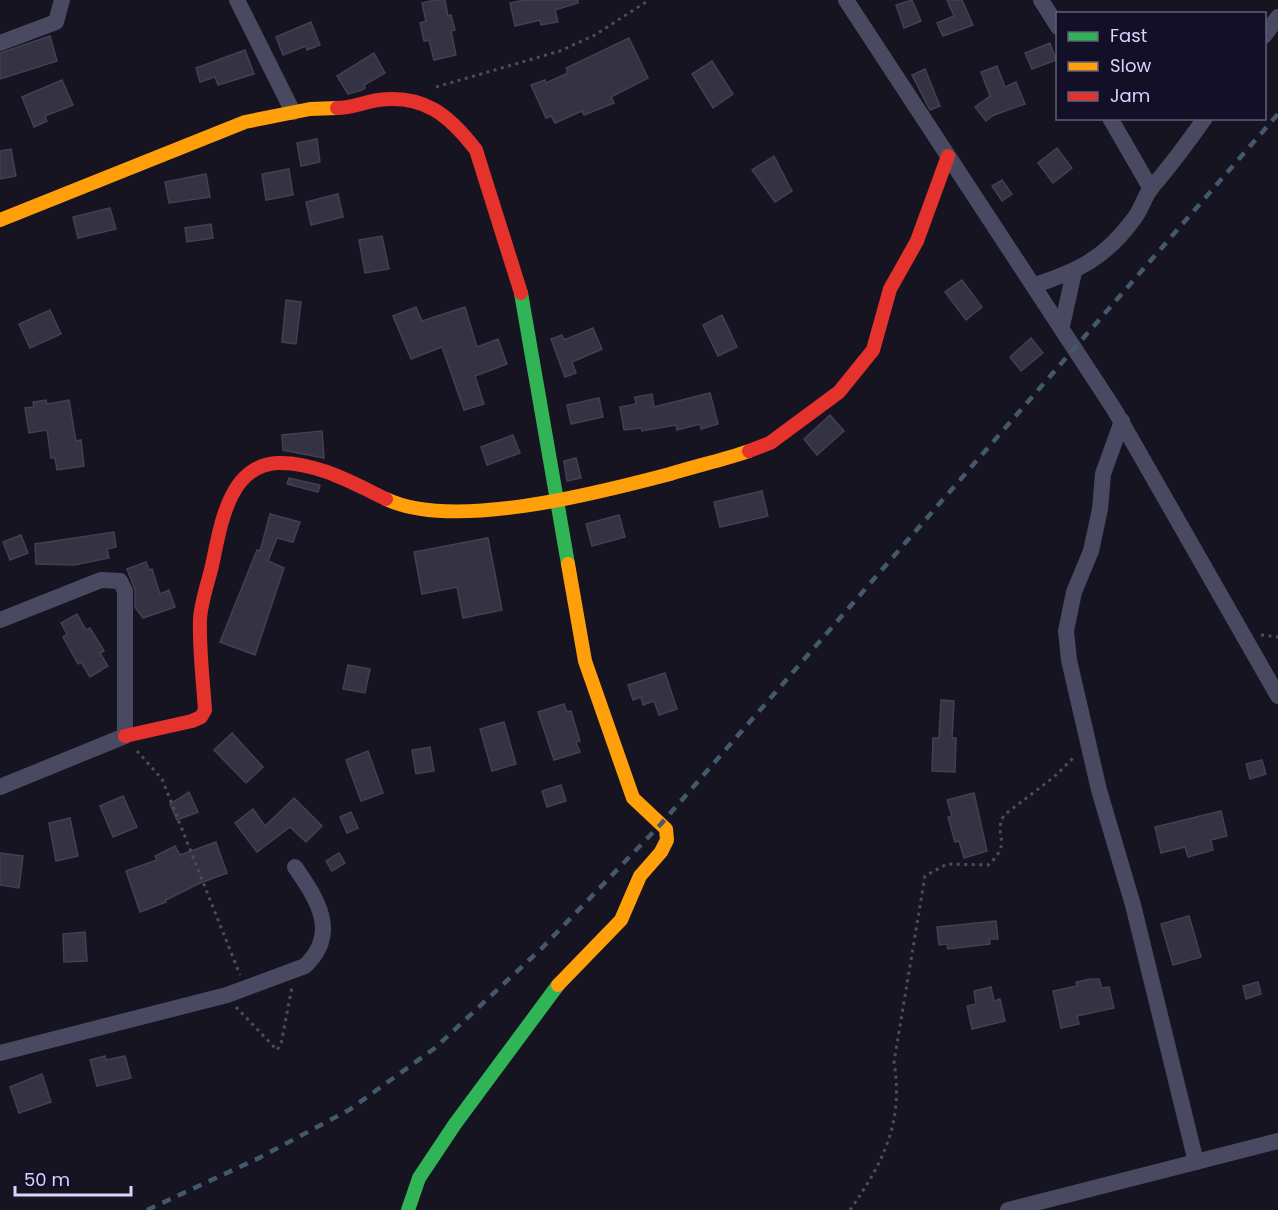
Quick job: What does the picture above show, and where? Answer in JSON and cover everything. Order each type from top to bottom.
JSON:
[{"type":"street","points":[[0,43],[56,22],[62,0]]},
{"type":"street","points":[[237,0],[293,112]]},
{"type":"street","points":[[846,0],[1062,326],[1122,421],[1278,696]]},
{"type":"street","points":[[1041,0],[1056,24]]},
{"type":"street","points":[[1266,33],[1278,17]]},
{"type":"street","points":[[0,220],[245,122],[310,109],[349,108],[377,100],[406,99],[426,103],[441,113],[476,150],[493,210],[519,284],[585,661],[624,778],[633,798],[666,829],[668,840],[631,890],[621,920],[602,942],[566,974],[512,1050],[455,1124],[419,1178],[408,1210]]},
{"type":"street","points":[[1111,120],[1151,189]]},
{"type":"street","points":[[1035,285],[1074,272],[1121,236],[1136,218],[1151,189],[1161,180],[1204,120]]},
{"type":"street","points":[[0,787],[125,736],[201,717],[205,710],[200,617],[226,504],[238,486],[255,470],[277,463],[306,466],[337,476],[403,507],[420,510],[483,509],[558,501],[738,455],[770,443],[839,392],[873,350],[890,289],[916,241],[948,156]]},
{"type":"street","points":[[1062,326],[1074,272]]},
{"type":"street","points":[[1122,421],[1103,474],[1100,509],[1091,551],[1074,592],[1066,631],[1069,660],[1099,790],[1133,904],[1196,1162]]},
{"type":"street","points":[[0,620],[101,580],[120,581],[125,591],[125,736]]},
{"type":"street","points":[[0,1053],[227,995],[298,968],[315,956],[323,932],[322,916],[311,890],[295,867]]},
{"type":"street","points":[[1008,1210],[1278,1141]]},
{"type":"path","points":[[430,89],[560,51],[595,34],[649,0]]},
{"type":"path","points":[[125,736],[162,779],[244,988]]},
{"type":"path","points":[[850,1210],[882,1160],[897,1109],[894,1062],[925,876],[947,864],[988,865],[999,856],[1003,845],[1000,822],[1004,815],[1073,760],[1087,737]]},
{"type":"path","points":[[227,995],[277,1050],[281,1044],[298,968]]},
{"type":"building","points":[[445,0],[448,16],[451,15],[455,30],[451,31],[456,55],[434,60],[429,40],[424,41],[420,23],[426,21],[422,3]]},
{"type":"building","points":[[524,0],[578,0],[578,3],[555,10],[558,22],[541,25],[540,20],[515,26],[510,3]]},
{"type":"building","points":[[912,0],[921,21],[904,28],[896,5]]},
{"type":"building","points":[[947,0],[962,0],[973,25],[943,36],[937,23],[954,16]]},
{"type":"building","points":[[311,22],[320,45],[307,50],[306,46],[283,55],[276,37]]},
{"type":"building","points":[[50,36],[57,61],[0,79],[0,53]]},
{"type":"building","points":[[629,38],[648,78],[611,97],[614,103],[584,115],[582,111],[555,123],[551,116],[546,118],[531,85],[545,80],[546,83],[568,73],[566,68]]},
{"type":"building","points":[[1050,43],[1056,60],[1032,69],[1025,53]]},
{"type":"building","points":[[245,50],[254,74],[218,85],[215,77],[200,82],[196,68]]},
{"type":"building","points":[[374,53],[385,73],[364,85],[365,88],[362,90],[348,94],[337,76]]},
{"type":"building","points":[[712,61],[733,94],[713,108],[692,74]]},
{"type":"building","points":[[997,66],[1005,87],[1016,82],[1025,104],[994,115],[986,121],[975,107],[990,96],[981,72]]},
{"type":"building","points":[[925,69],[940,106],[930,110],[912,75]]},
{"type":"building","points":[[62,80],[73,105],[45,116],[47,121],[34,127],[22,97]]},
{"type":"building","points":[[317,139],[320,162],[301,166],[297,143]]},
{"type":"building","points":[[1057,148],[1072,168],[1053,183],[1038,163]]},
{"type":"building","points":[[11,149],[16,176],[0,179],[0,151]]},
{"type":"building","points":[[774,156],[792,191],[775,202],[752,170]]},
{"type":"building","points":[[289,169],[293,195],[266,200],[262,174]]},
{"type":"building","points":[[206,174],[210,197],[169,203],[165,182]]},
{"type":"building","points":[[1002,180],[1012,194],[1002,201],[992,186]]},
{"type":"building","points":[[338,194],[343,217],[311,225],[306,202]]},
{"type":"building","points":[[110,208],[116,229],[78,238],[73,217]]},
{"type":"building","points":[[211,224],[213,238],[187,242],[185,228]]},
{"type":"building","points":[[382,236],[389,269],[365,273],[359,240]]},
{"type":"building","points":[[962,280],[982,307],[966,320],[945,292]]},
{"type":"building","points":[[286,300],[301,302],[296,344],[282,342]]},
{"type":"building","points":[[416,307],[422,321],[465,307],[477,347],[498,339],[507,364],[475,376],[484,404],[464,410],[442,347],[411,359],[393,316]]},
{"type":"building","points":[[50,310],[61,334],[30,348],[19,324]]},
{"type":"building","points":[[722,315],[737,347],[718,356],[703,325]]},
{"type":"building","points":[[593,328],[602,349],[572,362],[576,373],[565,377],[551,339],[562,335],[564,340]]},
{"type":"building","points":[[1031,338],[1043,353],[1021,371],[1010,357]]},
{"type":"building","points":[[710,393],[718,424],[701,429],[700,424],[677,430],[676,425],[642,431],[641,428],[624,430],[620,407],[636,404],[635,397],[652,394],[654,407]]},
{"type":"building","points":[[599,398],[603,417],[571,424],[567,405]]},
{"type":"building","points":[[46,400],[47,404],[69,400],[76,441],[81,440],[84,466],[57,470],[55,458],[51,458],[47,430],[29,433],[25,408],[34,407],[33,402]]},
{"type":"building","points":[[830,415],[844,431],[817,455],[804,439]]},
{"type":"building","points":[[322,431],[324,458],[283,450],[282,435]]},
{"type":"building","points":[[513,435],[520,453],[487,465],[481,447]]},
{"type":"building","points":[[576,458],[581,478],[567,481],[564,461]]},
{"type":"building","points":[[289,478],[320,485],[318,492],[287,484]]},
{"type":"building","points":[[762,491],[768,516],[720,527],[714,502]]},
{"type":"building","points":[[270,514],[300,522],[293,542],[277,538],[268,561],[284,568],[255,655],[220,642],[257,550],[260,551]]},
{"type":"building","points":[[619,515],[625,537],[592,546],[586,524]]},
{"type":"building","points":[[114,532],[116,547],[107,549],[109,558],[74,565],[36,564],[35,544]]},
{"type":"building","points":[[21,535],[28,553],[10,560],[3,542]]},
{"type":"building","points":[[488,538],[502,610],[463,618],[457,587],[422,594],[414,552]]},
{"type":"building","points":[[146,562],[149,570],[152,569],[160,594],[169,590],[175,607],[143,618],[135,607],[135,590],[127,569]]},
{"type":"building","points":[[77,614],[86,630],[90,628],[104,651],[100,653],[108,666],[90,677],[81,662],[78,664],[63,637],[67,634],[61,623]]},
{"type":"building","points":[[348,665],[370,669],[365,693],[343,689]]},
{"type":"building","points":[[665,673],[677,709],[659,715],[654,701],[643,705],[641,697],[633,700],[628,685]]},
{"type":"building","points":[[941,700],[954,701],[952,738],[956,738],[955,772],[932,771],[933,738],[939,738]]},
{"type":"building","points":[[564,704],[567,712],[571,711],[580,741],[576,742],[580,752],[554,760],[538,712]]},
{"type":"building","points":[[504,722],[516,764],[492,771],[480,729]]},
{"type":"building","points":[[232,733],[263,767],[246,783],[214,750]]},
{"type":"building","points":[[430,747],[434,771],[416,774],[412,750]]},
{"type":"building","points":[[368,751],[383,793],[361,801],[346,760]]},
{"type":"building","points":[[1262,760],[1266,774],[1250,779],[1246,764]]},
{"type":"building","points":[[561,785],[566,801],[547,807],[542,791]]},
{"type":"building","points":[[189,792],[198,812],[177,820],[170,804]]},
{"type":"building","points":[[974,793],[987,851],[964,858],[959,841],[955,842],[948,817],[952,816],[947,800]]},
{"type":"building","points":[[123,796],[137,827],[113,837],[100,806]]},
{"type":"building","points":[[294,798],[322,826],[306,842],[290,827],[257,852],[235,823],[253,809],[265,826]]},
{"type":"building","points":[[1221,811],[1227,836],[1211,840],[1213,850],[1188,857],[1185,847],[1161,853],[1155,827]]},
{"type":"building","points":[[351,812],[358,828],[347,833],[340,817]]},
{"type":"building","points":[[70,818],[78,856],[56,861],[49,823]]},
{"type":"building","points":[[216,842],[227,873],[200,883],[166,902],[140,912],[126,871],[157,860],[155,856],[175,846],[180,855]]},
{"type":"building","points":[[0,853],[23,856],[19,888],[0,885]]},
{"type":"building","points":[[339,853],[345,863],[332,871],[326,861]]},
{"type":"building","points":[[1189,916],[1201,957],[1173,965],[1161,924]]},
{"type":"building","points":[[996,921],[998,939],[989,939],[990,944],[948,949],[947,944],[939,945],[937,927]]},
{"type":"building","points":[[85,932],[87,961],[64,962],[63,934]]},
{"type":"building","points":[[1099,979],[1102,988],[1109,987],[1114,1008],[1077,1016],[1079,1024],[1061,1028],[1053,991],[1077,986],[1076,982]]},
{"type":"building","points":[[1258,982],[1261,994],[1246,999],[1243,986]]},
{"type":"building","points":[[991,987],[994,1001],[1000,999],[1005,1021],[972,1029],[967,1006],[976,1004],[974,991]]},
{"type":"building","points":[[105,1056],[106,1060],[125,1056],[131,1078],[97,1086],[90,1060]]},
{"type":"building","points":[[42,1074],[51,1102],[19,1113],[10,1087]]},
{"type":"railway","points":[[147,1210],[259,1158],[349,1110],[435,1048],[542,948],[661,824],[1278,114]]},
{"type":"traffic: fast","points":[[521,293],[568,564]]},
{"type":"traffic: fast","points":[[408,1210],[419,1178],[455,1124],[558,985]]},
{"type":"traffic: slow","points":[[0,220],[245,122],[310,109],[337,108]]},
{"type":"traffic: slow","points":[[386,499],[414,508],[449,511],[526,506],[640,482],[749,451]]},
{"type":"traffic: slow","points":[[558,985],[621,920],[640,876],[661,852],[667,840],[666,829],[633,798],[585,661],[568,564]]},
{"type":"traffic: jam","points":[[337,108],[378,100],[409,100],[434,110],[456,127],[476,150],[521,293]]},
{"type":"traffic: jam","points":[[749,451],[770,443],[839,392],[873,350],[890,289],[917,241],[948,156]]},
{"type":"traffic: jam","points":[[125,736],[192,721],[201,717],[205,710],[200,642],[202,607],[222,520],[236,488],[247,475],[261,467],[278,463],[306,466],[361,486],[386,499]]}]
